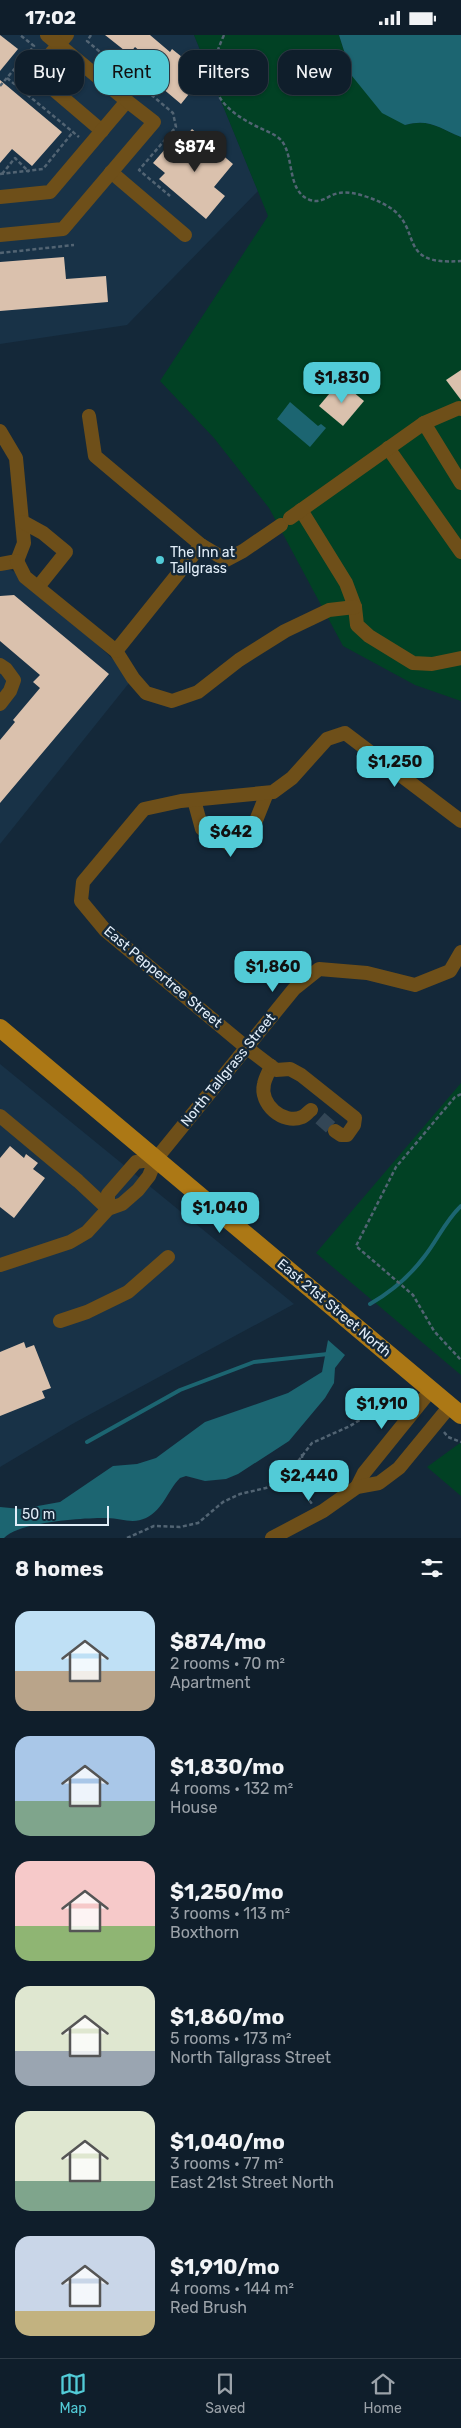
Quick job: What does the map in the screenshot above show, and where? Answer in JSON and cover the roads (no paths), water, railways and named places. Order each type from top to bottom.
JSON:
[{"type":"main road","name":"East 21st Street North","points":[[0,1029],[456,1411]]},
{"type":"street","points":[[0,235],[63,229],[154,122],[127,101],[63,40],[47,35]]},
{"type":"street","points":[[63,40],[34,73],[102,131]]},
{"type":"street","points":[[0,197],[50,192],[127,101]]},
{"type":"street","points":[[111,173],[185,235]]},
{"type":"street","points":[[89,416],[95,456],[201,545],[226,560],[243,551],[291,518],[424,423],[458,407],[461,409]]},
{"type":"street","points":[[424,423],[459,474]]},
{"type":"street","points":[[0,431],[16,458],[24,543],[16,561]]},
{"type":"street","points":[[388,449],[461,552]]},
{"type":"street","points":[[291,518],[346,583],[355,607],[358,625],[369,636],[413,663],[432,664],[461,658]]},
{"type":"street","points":[[23,522],[43,533],[66,552],[38,587]]},
{"type":"street","points":[[116,651],[201,545]]},
{"type":"street","points":[[0,564],[16,561]]},
{"type":"street","points":[[16,561],[26,577],[116,651],[133,678],[146,693],[172,701],[198,693],[240,660],[285,631],[329,610],[355,607]]},
{"type":"street","points":[[0,665],[6,669],[14,680],[10,691],[0,704]]},
{"type":"street","points":[[267,793],[254,823],[229,844],[202,829],[194,800],[274,792],[292,778],[327,739],[345,733],[461,821]]},
{"type":"street","name":"East Peppertree Street","points":[[194,800],[144,809],[83,882],[81,901],[105,930],[271,1066]]},
{"type":"street","name":"North Tallgrass Street","points":[[108,1209],[122,1204],[138,1190],[149,1176],[156,1159],[294,989],[319,969],[367,973],[415,985],[450,971],[461,952]]},
{"type":"street","points":[[325,1094],[316,1114],[301,1118],[287,1118],[277,1114],[266,1103],[263,1086],[271,1066],[276,1070],[290,1069],[325,1094],[354,1118],[354,1125],[347,1135],[341,1135],[335,1131]]},
{"type":"street","points":[[0,1116],[78,1181],[108,1209]]},
{"type":"street","points":[[0,1265],[70,1242],[87,1232],[108,1209],[108,1194],[136,1162],[156,1159]]},
{"type":"street","points":[[60,1321],[95,1309],[128,1292],[168,1257]]},
{"type":"street","points":[[357,1487],[364,1473],[431,1390]]},
{"type":"street","points":[[272,1538],[318,1513],[357,1487],[379,1483],[398,1468],[456,1411]]},
{"type":"waterway","points":[[370,1304],[392,1289],[412,1271],[429,1251],[450,1218],[461,1206]]},
{"type":"waterway","points":[[87,1442],[180,1390],[254,1362],[328,1354]]},
{"type":"tunnel","points":[[320,1118],[335,1131]]},
{"type":"place","name":"The Inn at Tallgrass","points":[[160,560]]}]
